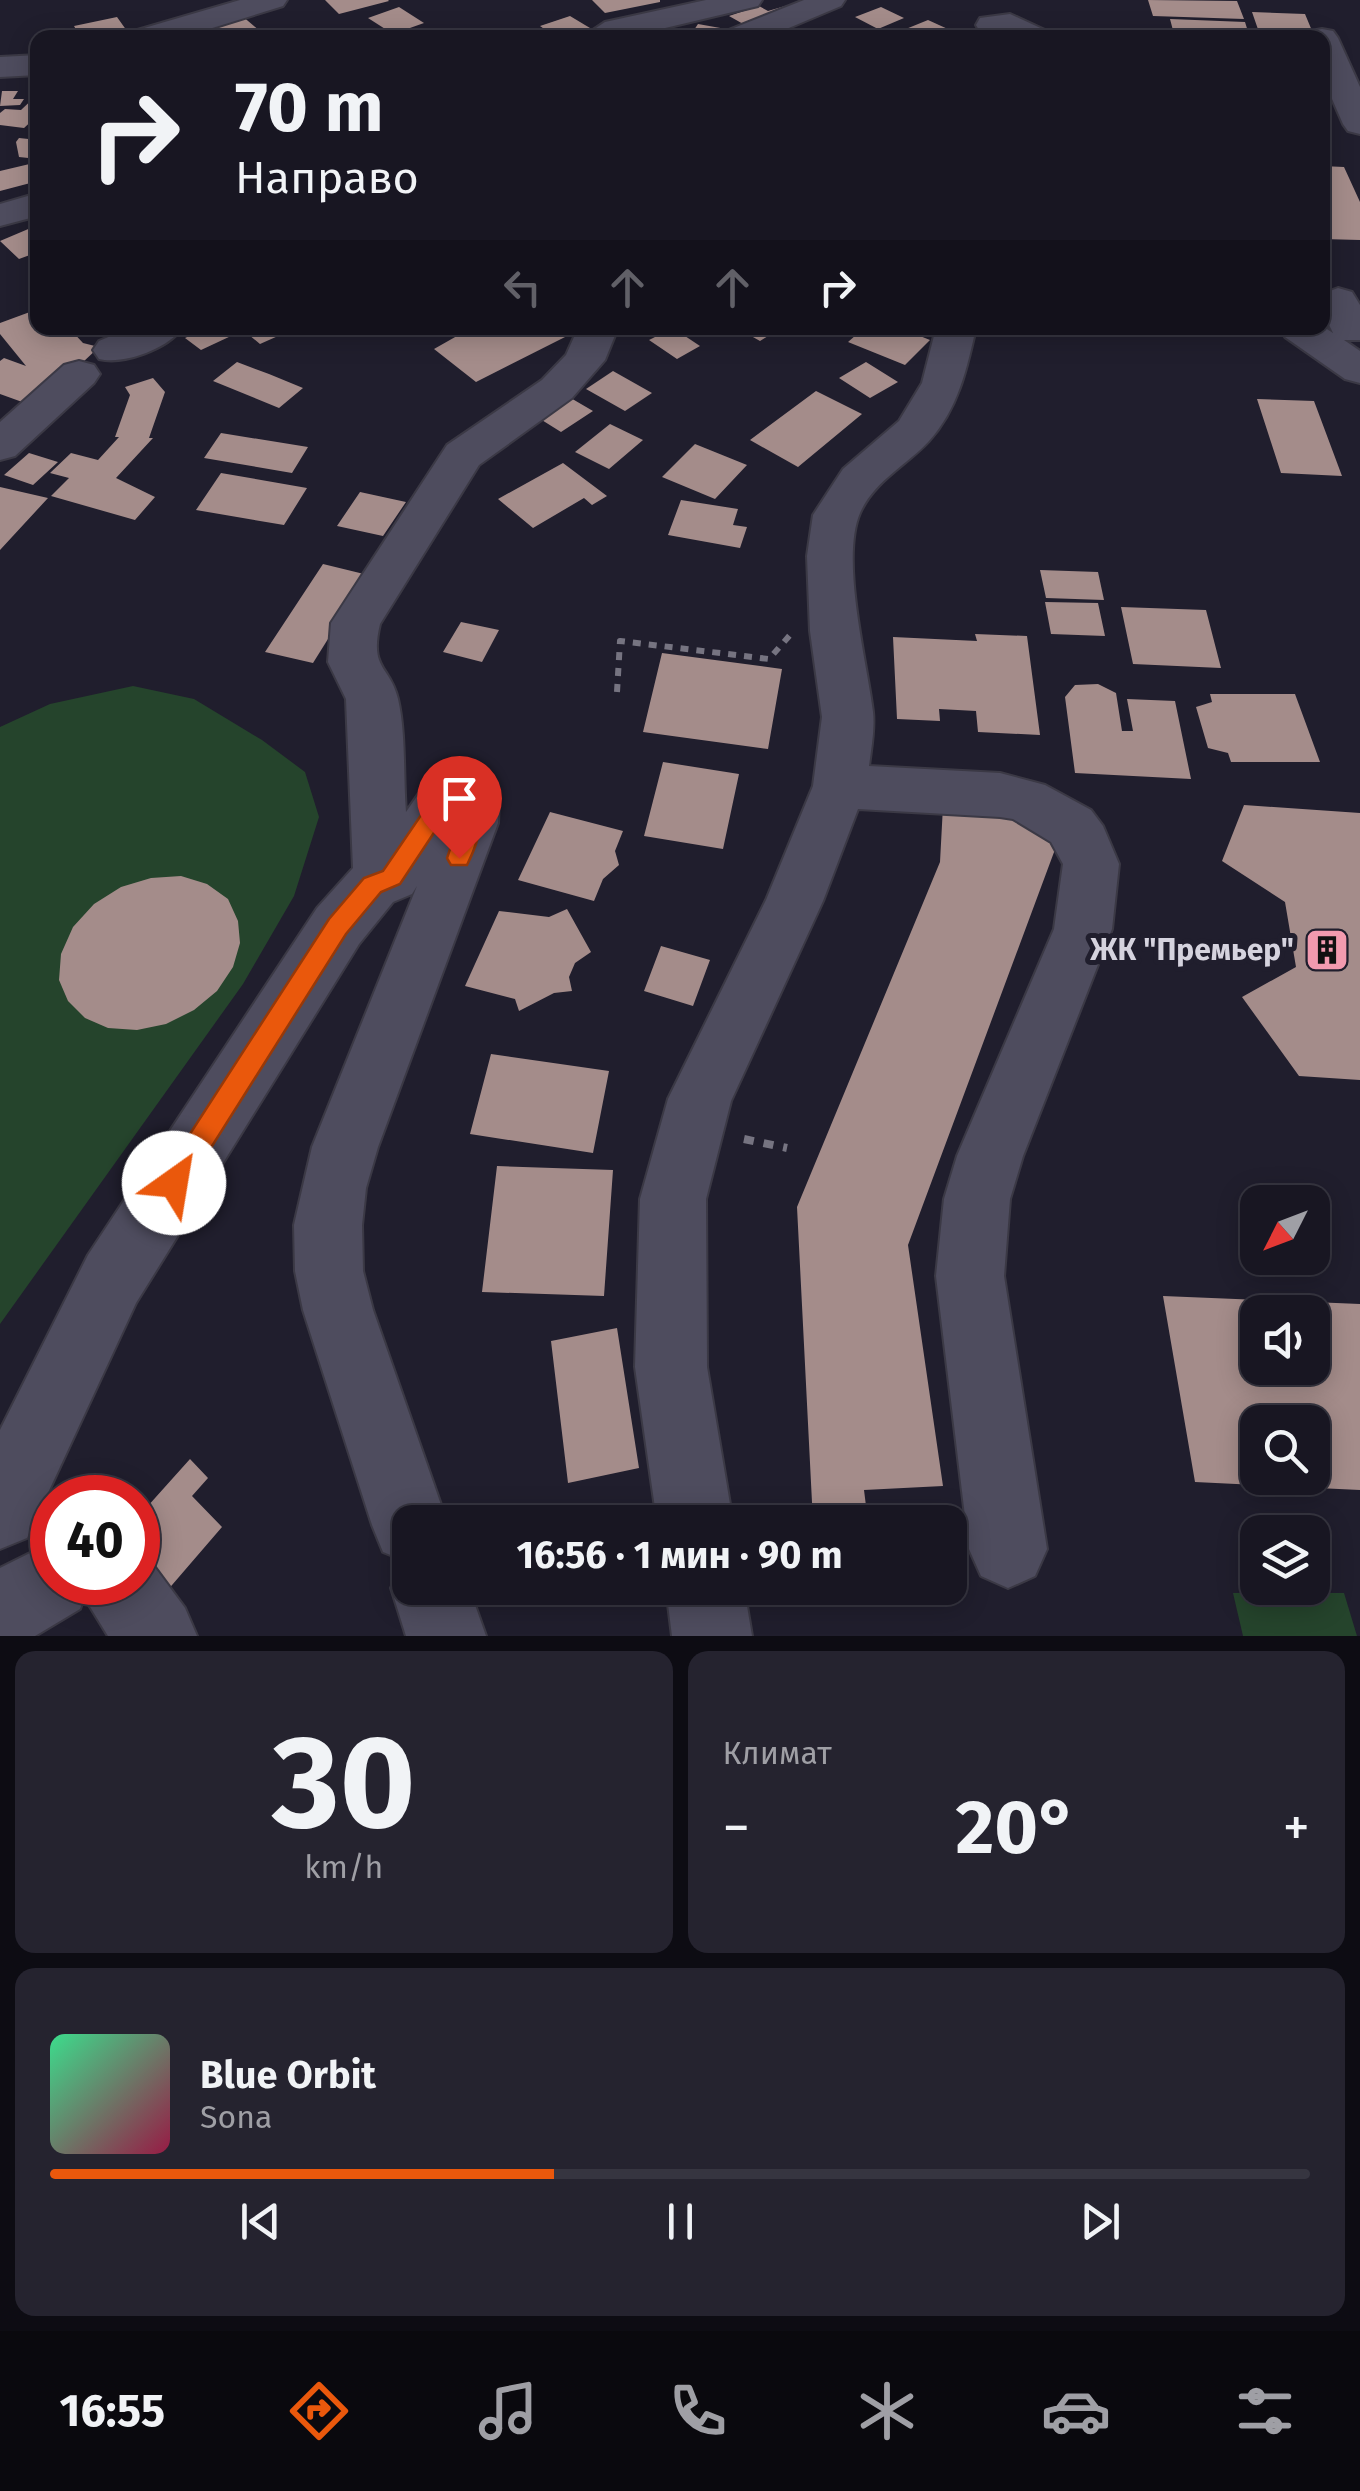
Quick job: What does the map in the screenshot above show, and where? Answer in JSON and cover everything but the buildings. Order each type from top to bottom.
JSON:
[{"type":"street","points":[[172,30],[272,0]]},
{"type":"street","points":[[612,30],[746,0]]},
{"type":"street","points":[[757,30],[830,0]]},
{"type":"street","points":[[986,22],[1010,23],[1022,30]]},
{"type":"street","points":[[1330,54],[1360,124]]},
{"type":"street","points":[[0,67],[30,65]]},
{"type":"street","points":[[0,215],[30,206]]},
{"type":"street","points":[[113,350],[146,335]]},
{"type":"street","points":[[382,880],[372,697],[356,674],[348,651],[356,624],[463,455],[556,389],[584,360],[595,335]]},
{"type":"street","points":[[692,1505],[671,1368],[673,1199],[700,1099],[794,901],[840,786],[848,717],[835,630],[831,556],[836,514],[860,479],[915,430],[943,384],[954,335]]},
{"type":"street","points":[[1309,335],[1360,370]]},
{"type":"street","points":[[0,446],[79,374]]},
{"type":"street","points":[[463,455],[465,436],[510,374]]},
{"type":"street","points":[[0,1511],[112,1279],[338,926],[361,897],[382,880],[392,878],[457,780],[472,801],[470,823],[345,1147],[333,1188],[328,1226],[330,1271],[338,1310],[403,1505]]},
{"type":"street","points":[[840,786],[1000,795],[1026,800],[1071,826],[1083,842],[1091,864],[1084,929],[990,1156],[977,1199],[970,1276],[1008,1549]]},
{"type":"street","points":[[0,1612],[30,1595]]},
{"type":"street","points":[[134,1605],[157,1636]]},
{"type":"street","points":[[436,1605],[446,1636]]},
{"type":"street","points":[[707,1605],[712,1636]]},
{"type":"path","points":[[617,692],[620,641],[769,659],[794,630],[835,630]]},
{"type":"path","points":[[739,1138],[787,1148]]},
{"type":"green space","points":[[133,686],[194,699],[262,740],[305,772],[319,817],[294,896],[243,984],[0,1324],[0,727],[50,704]]},
{"type":"green space","points":[[1233,1593],[1240,1593],[1240,1605],[1330,1605],[1330,1593],[1344,1593],[1357,1636],[1243,1636]]},
{"type":"place","name":"ЖК \"Премьер\"","points":[[1327,950]]},
{"type":"route","points":[[174,1183],[338,926],[373,885],[392,878],[457,780],[472,801],[459,858]]}]
